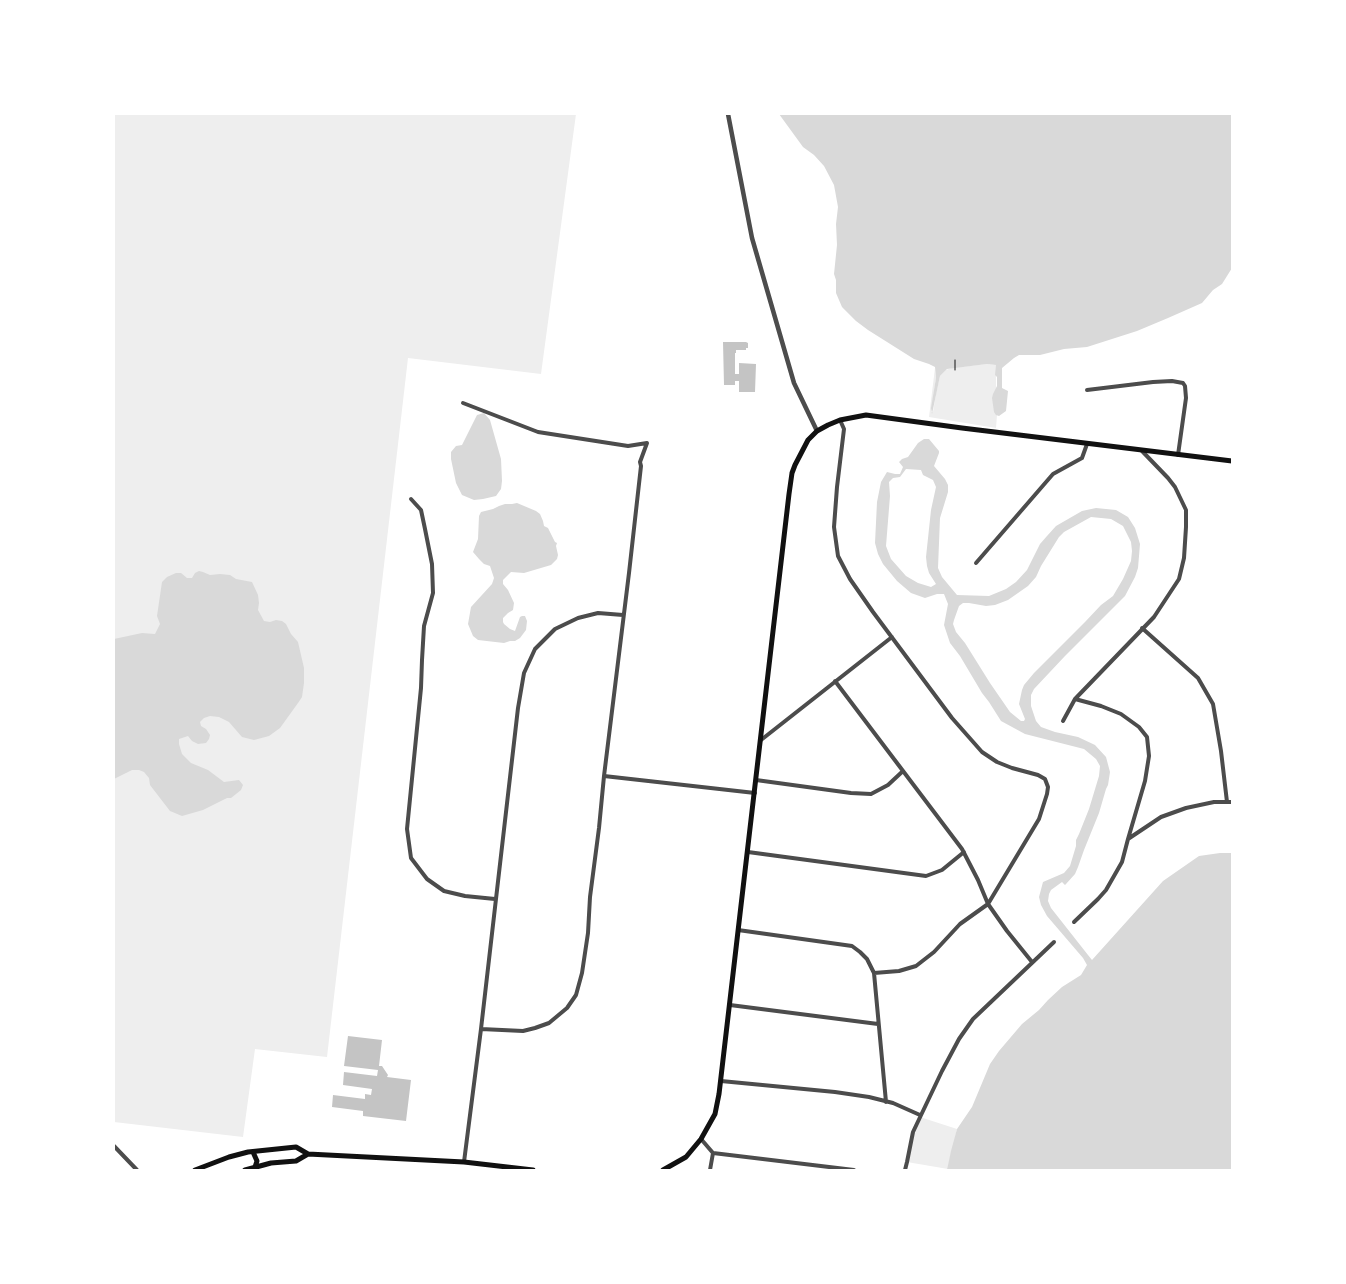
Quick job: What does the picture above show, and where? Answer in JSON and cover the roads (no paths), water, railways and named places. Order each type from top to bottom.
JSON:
[{"type":"main road","points":[[663,1170],[686,1157],[701,1140],[715,1114],[721,1081],[790,482],[801,451],[808,440],[817,431],[840,420],[874,415],[962,428],[1232,461]]},
{"type":"main road","points":[[195,1170],[229,1157],[253,1152],[296,1148],[308,1154],[464,1162],[533,1170]]},
{"type":"main road","points":[[253,1152],[257,1161],[255,1167]]},
{"type":"main road","points":[[245,1170],[271,1163],[296,1161],[308,1154]]},
{"type":"street","points":[[728,114],[752,238],[794,383],[817,431]]},
{"type":"street","points":[[1087,390],[1153,382],[1172,381],[1183,383],[1186,398],[1178,455]]},
{"type":"street","points":[[463,403],[538,432],[628,446],[647,443],[640,462],[638,493],[590,897],[588,933],[582,973],[576,995],[567,1008],[549,1022],[535,1028],[523,1031],[481,1029]]},
{"type":"street","points":[[840,420],[844,429],[834,527],[838,556],[850,579],[952,718],[982,752],[997,762],[1038,775],[1045,779],[1048,787],[1039,819],[988,904],[960,924],[934,952],[916,966],[899,971],[874,973]]},
{"type":"street","points":[[976,563],[1054,474],[1082,458],[1087,444]]},
{"type":"street","points":[[1063,721],[1075,699],[1154,617],[1179,579],[1184,558],[1186,510],[1175,487],[1142,451]]},
{"type":"street","points":[[411,499],[421,510],[432,564],[432,593],[424,626],[421,688],[407,829],[411,858],[427,879],[444,891],[495,900]]},
{"type":"street","points":[[464,1162],[518,708],[524,673],[535,649],[555,629],[578,618],[598,613],[623,615]]},
{"type":"street","points":[[1142,628],[1198,678],[1213,704],[1227,802]]},
{"type":"street","points":[[761,740],[892,637]]},
{"type":"street","points":[[835,681],[964,852],[988,904],[1032,962]]},
{"type":"street","points":[[1074,922],[1106,890],[1122,862],[1149,756],[1147,737],[1139,727],[1122,714],[1075,699]]},
{"type":"street","points":[[756,780],[842,792],[871,794],[888,785],[902,771]]},
{"type":"street","points":[[604,776],[755,793]]},
{"type":"street","points":[[1128,839],[1161,817],[1186,808],[1214,802],[1232,802]]},
{"type":"street","points":[[748,852],[926,876],[942,870],[964,852]]},
{"type":"street","points":[[738,930],[852,946],[867,959],[874,973],[886,1102]]},
{"type":"street","points":[[905,1170],[913,1132],[920,1115],[959,1040],[973,1019],[1054,942]]},
{"type":"street","points":[[730,1005],[878,1024]]},
{"type":"street","points":[[721,1081],[835,1092],[886,1102],[920,1115]]},
{"type":"street","points":[[701,1140],[713,1153],[854,1170]]},
{"type":"street","points":[[114,1146],[137,1170]]},
{"type":"street","points":[[710,1170],[713,1153]]}]
